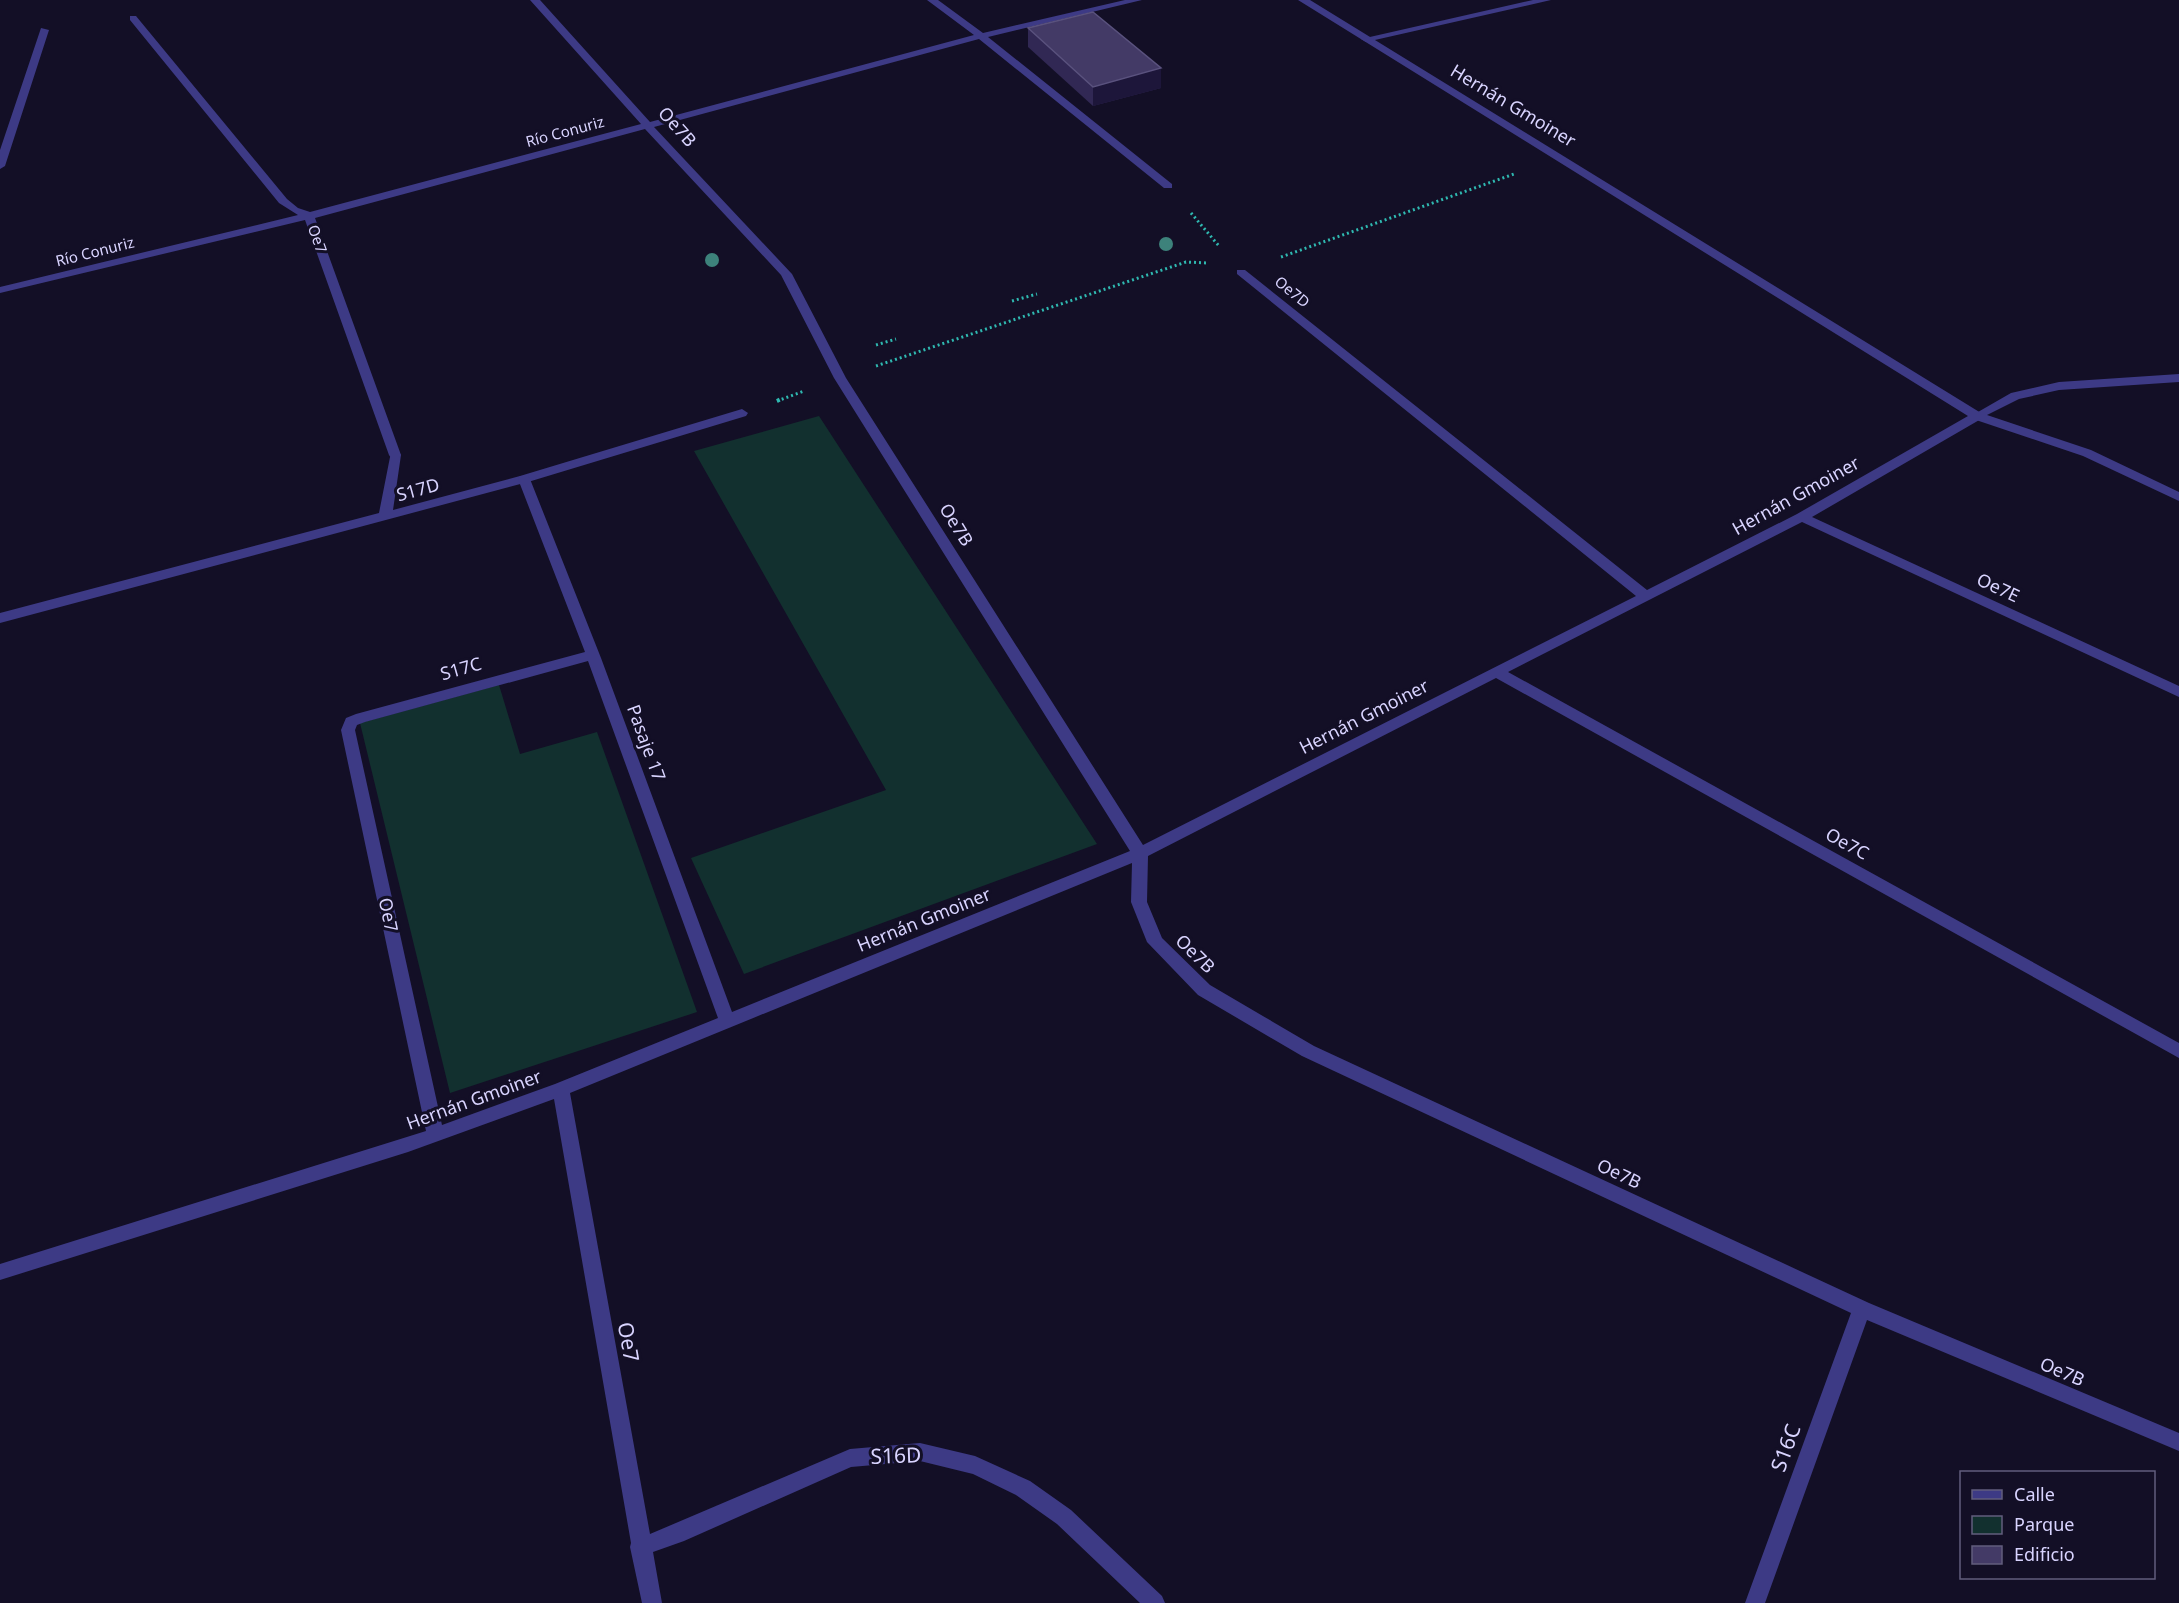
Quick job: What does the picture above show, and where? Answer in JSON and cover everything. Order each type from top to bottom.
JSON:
[{"type":"street","name":"Oe7B","points":[[535,0],[700,184],[786,274],[840,378],[1140,853],[1139,902],[1155,942],[1204,990],[1308,1051],[1862,1309],[2179,1442]]},
{"type":"street","points":[[932,0],[981,36],[1168,186]]},
{"type":"street","name":"Río Conuriz","points":[[0,290],[309,216],[981,36],[1137,0]]},
{"type":"street","name":"Hernán Gmoiner","points":[[0,1272],[436,1135],[561,1089],[1140,853],[1802,517],[1977,416],[1302,0]]},
{"type":"street","points":[[1366,39],[1546,0]]},
{"type":"street","name":"Oe7","points":[[134,18],[283,201],[294,210],[309,216],[395,455],[385,518]]},
{"type":"street","points":[[0,166],[44,30]]},
{"type":"street","name":"Oe7D","points":[[1241,272],[1646,596]]},
{"type":"street","points":[[0,285],[0,290]]},
{"type":"street","points":[[1977,416],[2015,396],[2059,386],[2179,378]]},
{"type":"street","name":"S17D","points":[[0,618],[385,518],[742,414]]},
{"type":"street","points":[[1977,416],[2087,453],[2179,497]]},
{"type":"street","name":"Pasaje 17","points":[[524,479],[727,1021]]},
{"type":"street","name":"Oe7E","points":[[1802,517],[2179,692]]},
{"type":"street","name":"S17C","points":[[348,730],[351,722],[361,718],[591,655]]},
{"type":"street","name":"Oe7C","points":[[1496,672],[2179,1051]]},
{"type":"street","name":"Oe7","points":[[348,730],[436,1135]]},
{"type":"street","name":"Oe7","points":[[561,1089],[640,1547],[652,1603]]},
{"type":"street","name":"S16C","points":[[1755,1603],[1862,1309]]},
{"type":"street","name":"S16D","points":[[640,1547],[677,1534],[850,1458],[920,1452],[975,1464],[1023,1488],[1064,1517],[1155,1603]]},
{"type":"path","points":[[742,414],[840,378],[1186,262],[1203,261],[1241,272],[1560,157]]},
{"type":"path","points":[[1168,186],[1241,272]]},
{"type":"path","points":[[1012,301],[1037,294]]},
{"type":"path","points":[[876,345],[896,339]]},
{"type":"green space","points":[[819,416],[1097,844],[744,974],[691,858],[886,790],[694,451]]},
{"type":"green space","points":[[499,685],[520,754],[597,732],[697,1012],[450,1093],[360,723]]},
{"type":"building","points":[[1093,12],[1161,68],[1093,87],[1028,28]]}]
